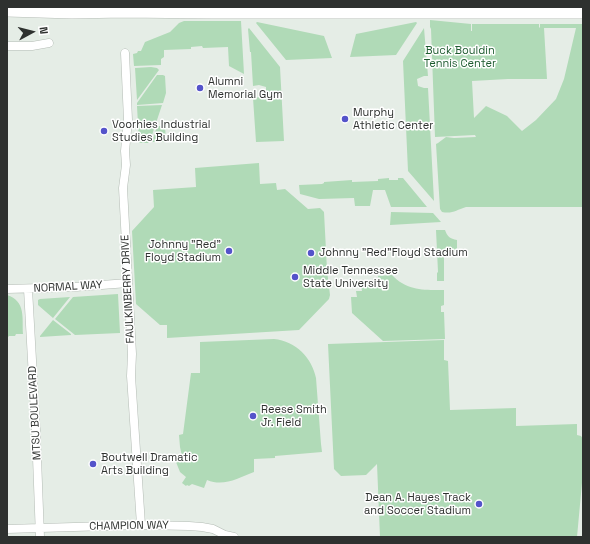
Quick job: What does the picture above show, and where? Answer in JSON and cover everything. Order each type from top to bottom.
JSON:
[{"type":"main road","points":[[7,11],[72,13],[363,10],[583,13]]},
{"type":"street","points":[[7,46],[32,46],[49,43]]},
{"type":"street","name":"FAULKINBERRY DRIVE","points":[[125,53],[128,120],[125,151],[126,165],[123,188],[141,525]]},
{"type":"street","name":"NORMAL WAY","points":[[7,289],[128,283]]},
{"type":"street","name":"MTSU BOULEVARD","points":[[28,289],[40,533]]},
{"type":"street","name":"CHAMPION WAY","points":[[7,529],[40,533],[141,525],[202,527],[213,529],[226,536],[234,537]]},
{"type":"green space","name":"Buck Bouldin Tennis Center","points":[[430,20],[471,24],[471,31],[472,24],[539,24],[539,28],[540,24],[583,24],[583,207],[466,207],[452,212],[442,212],[440,209],[436,144],[446,137],[476,137],[475,135],[435,137]],"holes":[[[544,28],[576,28],[564,79],[556,99],[536,120],[522,131],[507,116],[486,106],[474,118],[472,81],[547,79]]]},
{"type":"green space","points":[[184,21],[241,21],[244,74],[229,66],[228,47],[203,48],[202,46],[191,47],[191,49],[164,50],[164,57],[161,59],[161,65],[134,66],[133,54],[141,51],[145,42],[170,32],[179,23]]},
{"type":"green space","points":[[256,23],[324,36],[332,58],[286,60]]},
{"type":"green space","points":[[417,23],[396,55],[350,57],[356,34]]},
{"type":"green space","points":[[249,28],[280,67],[284,141],[256,142],[253,98],[266,95],[266,87],[259,85],[253,86]]},
{"type":"green space","points":[[424,28],[428,76],[417,79],[418,86],[428,88],[434,201],[408,171],[403,61]]},
{"type":"green space","points":[[151,67],[159,70],[137,100],[135,68]]},
{"type":"green space","points":[[157,75],[165,76],[166,93],[163,103],[137,105],[137,103]]},
{"type":"green space","points":[[162,105],[150,141],[148,143],[139,143],[137,106]]},
{"type":"green space","points":[[157,126],[165,126],[165,142],[152,142]]},
{"type":"green space","name":"Johnny \"Red\" Floyd Stadium","points":[[259,163],[260,184],[276,183],[277,190],[285,189],[308,209],[320,208],[324,212],[330,295],[329,299],[299,330],[167,338],[167,325],[160,325],[136,304],[132,231],[154,207],[153,190],[196,187],[195,168]]},
{"type":"green space","points":[[389,178],[389,180],[398,180],[398,178],[403,178],[427,207],[391,207],[385,190],[373,190],[370,206],[355,206],[354,198],[319,199],[300,194],[299,185],[352,180],[352,182],[378,181],[378,179]]},
{"type":"green space","points":[[391,212],[433,213],[441,222],[390,225]]},
{"type":"green space","points":[[436,230],[445,230],[449,237],[457,240],[457,252],[444,253],[444,281],[437,281]]},
{"type":"green space","points":[[392,275],[410,287],[444,290],[444,305],[441,306],[441,312],[444,312],[445,339],[383,341],[352,313],[351,297],[357,297],[356,291],[362,291],[361,286],[373,285],[372,280],[378,279],[378,276]]},
{"type":"green space","points":[[118,294],[120,333],[75,335],[55,319],[73,297]]},
{"type":"green space","points":[[7,295],[17,301],[20,306],[23,316],[23,334],[16,334],[15,336],[9,336],[7,338]]},
{"type":"green space","points":[[70,297],[53,318],[38,305],[38,300],[40,299]]},
{"type":"green space","points":[[53,320],[71,334],[71,335],[40,337]]},
{"type":"green space","name":"Reese Smith Jr. Field","points":[[282,340],[296,347],[307,357],[314,371],[316,378],[322,452],[254,459],[254,472],[242,477],[219,483],[207,480],[204,488],[192,484],[186,486],[182,483],[186,477],[180,472],[176,462],[182,456],[179,435],[183,434],[191,373],[200,373],[200,342]]},
{"type":"green space","name":"Dean A. Hayes Track and Soccer Stadium","points":[[444,340],[444,360],[448,361],[450,410],[516,408],[516,426],[577,424],[577,435],[581,436],[583,439],[583,472],[577,537],[380,537],[377,464],[366,475],[341,476],[334,469],[328,344]]},
{"type":"place","name":"Alumni Memorial Gym","points":[[200,88]]},
{"type":"place","name":"Murphy Athletic Center","points":[[345,119]]},
{"type":"place","name":"Voorhies Industrial Studies Building","points":[[104,131]]},
{"type":"place","name":"Johnny \"Red\" Floyd Stadium","points":[[229,251]]},
{"type":"place","name":"Johnny \"Red\"Floyd Stadium","points":[[311,253]]},
{"type":"place","name":"Middle Tennessee State University","points":[[295,277]]},
{"type":"place","name":"Reese Smith Jr. Field","points":[[253,416]]},
{"type":"place","name":"Boutwell Dramatic Arts Building","points":[[93,464]]},
{"type":"place","name":"Dean A. Hayes Track and Soccer Stadium","points":[[479,504]]}]
